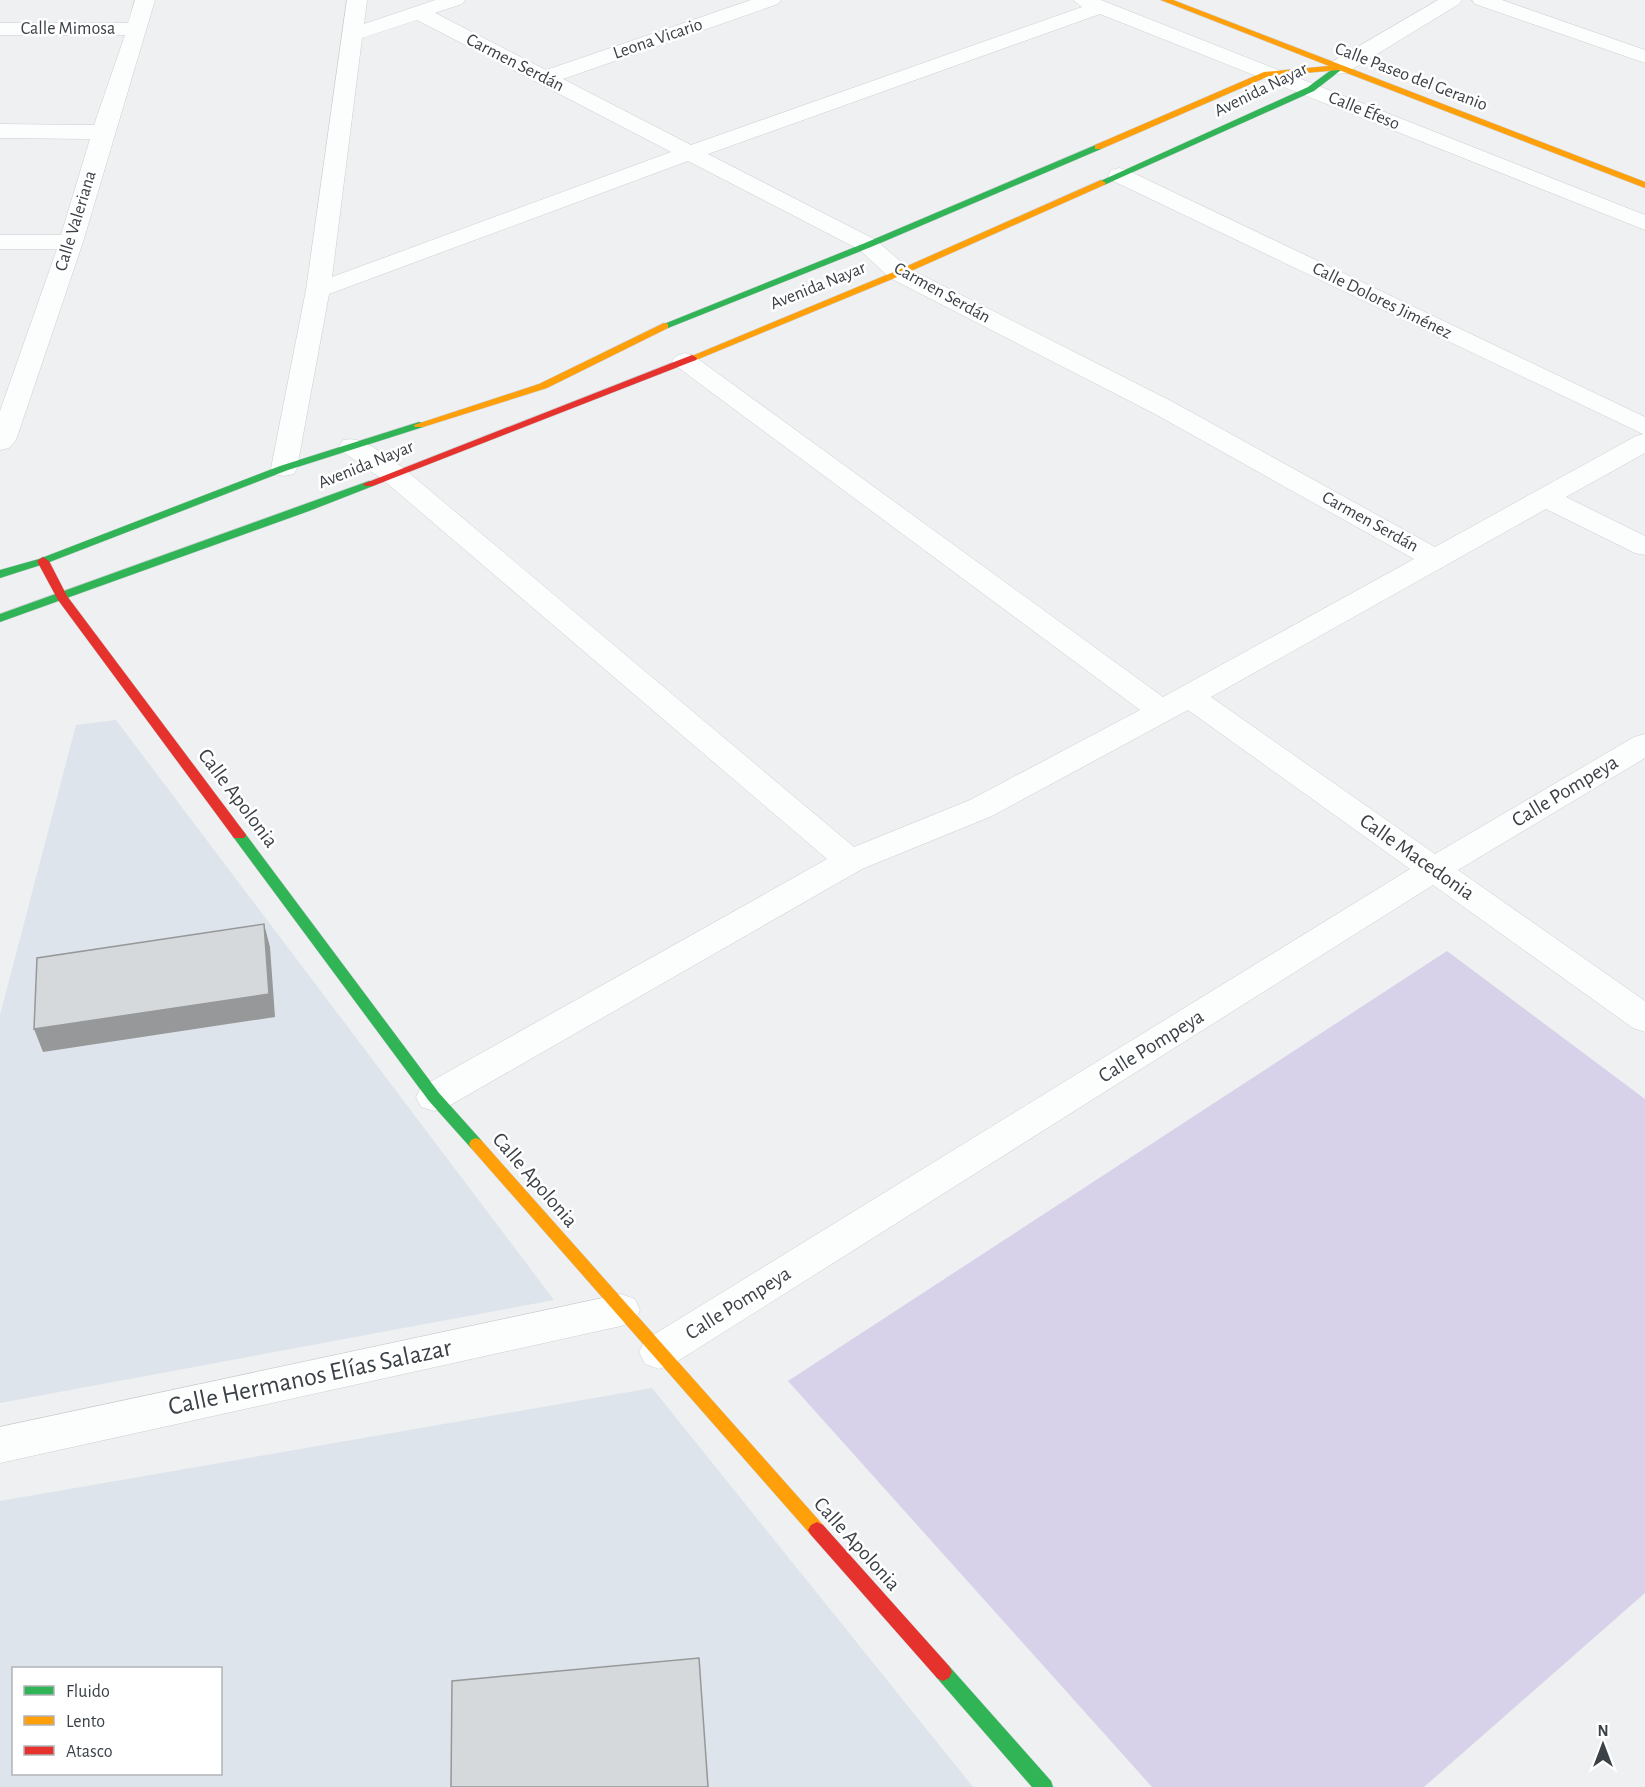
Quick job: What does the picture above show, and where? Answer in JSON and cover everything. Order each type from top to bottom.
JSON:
[{"type":"street","name":"Calle Valeriana","points":[[2,441],[71,242],[145,0]]},
{"type":"street","points":[[284,468],[318,290],[357,0]]},
{"type":"street","points":[[352,35],[456,0]]},
{"type":"street","name":"Leona Vicario","points":[[544,78],[771,0]]},
{"type":"street","name":"Calle Paseo del Geranio","points":[[1165,0],[1645,185]]},
{"type":"street","points":[[1338,68],[1452,0]]},
{"type":"street","points":[[1482,0],[1645,57]]},
{"type":"street","points":[[318,290],[1092,4]]},
{"type":"street","name":"Calle Éfeso","points":[[1092,4],[1645,223]]},
{"type":"street","name":"Carmen Serdán","points":[[417,12],[868,245],[898,273],[1164,408],[1434,558]]},
{"type":"street","name":"Calle Mimosa","points":[[0,29],[136,29]]},
{"type":"street","name":"Avenida Nayar","points":[[0,574],[43,561],[284,468],[543,386],[650,332],[868,245],[1267,74],[1338,68]]},
{"type":"street","name":"Avenida Nayar","points":[[0,618],[305,510],[392,473],[685,361],[898,273],[1311,89],[1338,68]]},
{"type":"street","points":[[0,131],[103,132]]},
{"type":"street","name":"Calle Dolores Jiménez","points":[[1119,175],[1645,427]]},
{"type":"street","points":[[0,242],[71,242]]},
{"type":"street","name":"Calle Macedonia","points":[[685,361],[1175,703],[1434,869],[1645,1019]]},
{"type":"street","points":[[434,1097],[850,861],[981,808],[1645,442]]},
{"type":"street","points":[[352,446],[392,473],[850,861]]},
{"type":"street","points":[[1546,498],[1645,547]]},
{"type":"street","name":"Calle Apolonia","points":[[43,561],[62,597],[434,1097],[1044,1787]]},
{"type":"street","name":"Calle Pompeya","points":[[659,1352],[1434,869],[1645,744]]},
{"type":"street","name":"Calle Hermanos Elías Salazar","points":[[0,1445],[621,1310]]},
{"type":"shaded area","points":[[116,720],[554,1300],[0,1403],[0,1015],[76,725]]},
{"type":"shaded area","points":[[1447,951],[1645,1099],[1645,1593],[1424,1787],[1152,1787],[788,1381]]},
{"type":"shaded area","points":[[652,1388],[973,1787],[0,1787],[0,1501]]},
{"type":"building","points":[[264,924],[269,994],[34,1029],[37,958]]},
{"type":"building","points":[[699,1658],[708,1787],[451,1787],[452,1681]]},
{"type":"traffic: fast","points":[[1101,183],[1311,89],[1338,68]]},
{"type":"traffic: fast","points":[[664,326],[868,245],[1098,147]]},
{"type":"traffic: fast","points":[[0,574],[43,561],[284,468],[419,425]]},
{"type":"traffic: fast","points":[[0,618],[369,484]]},
{"type":"traffic: fast","points":[[239,835],[434,1097],[476,1144]]},
{"type":"traffic: fast","points":[[943,1672],[1044,1787]]},
{"type":"traffic: slow","points":[[1165,0],[1645,185]]},
{"type":"traffic: slow","points":[[1098,147],[1267,74],[1336,68]]},
{"type":"traffic: slow","points":[[692,358],[899,273],[1101,183]]},
{"type":"traffic: slow","points":[[419,425],[543,386],[664,326]]},
{"type":"traffic: slow","points":[[476,1144],[817,1530]]},
{"type":"traffic: jam","points":[[369,484],[692,358]]},
{"type":"traffic: jam","points":[[43,561],[62,597],[239,835]]},
{"type":"traffic: jam","points":[[817,1530],[943,1672]]}]
